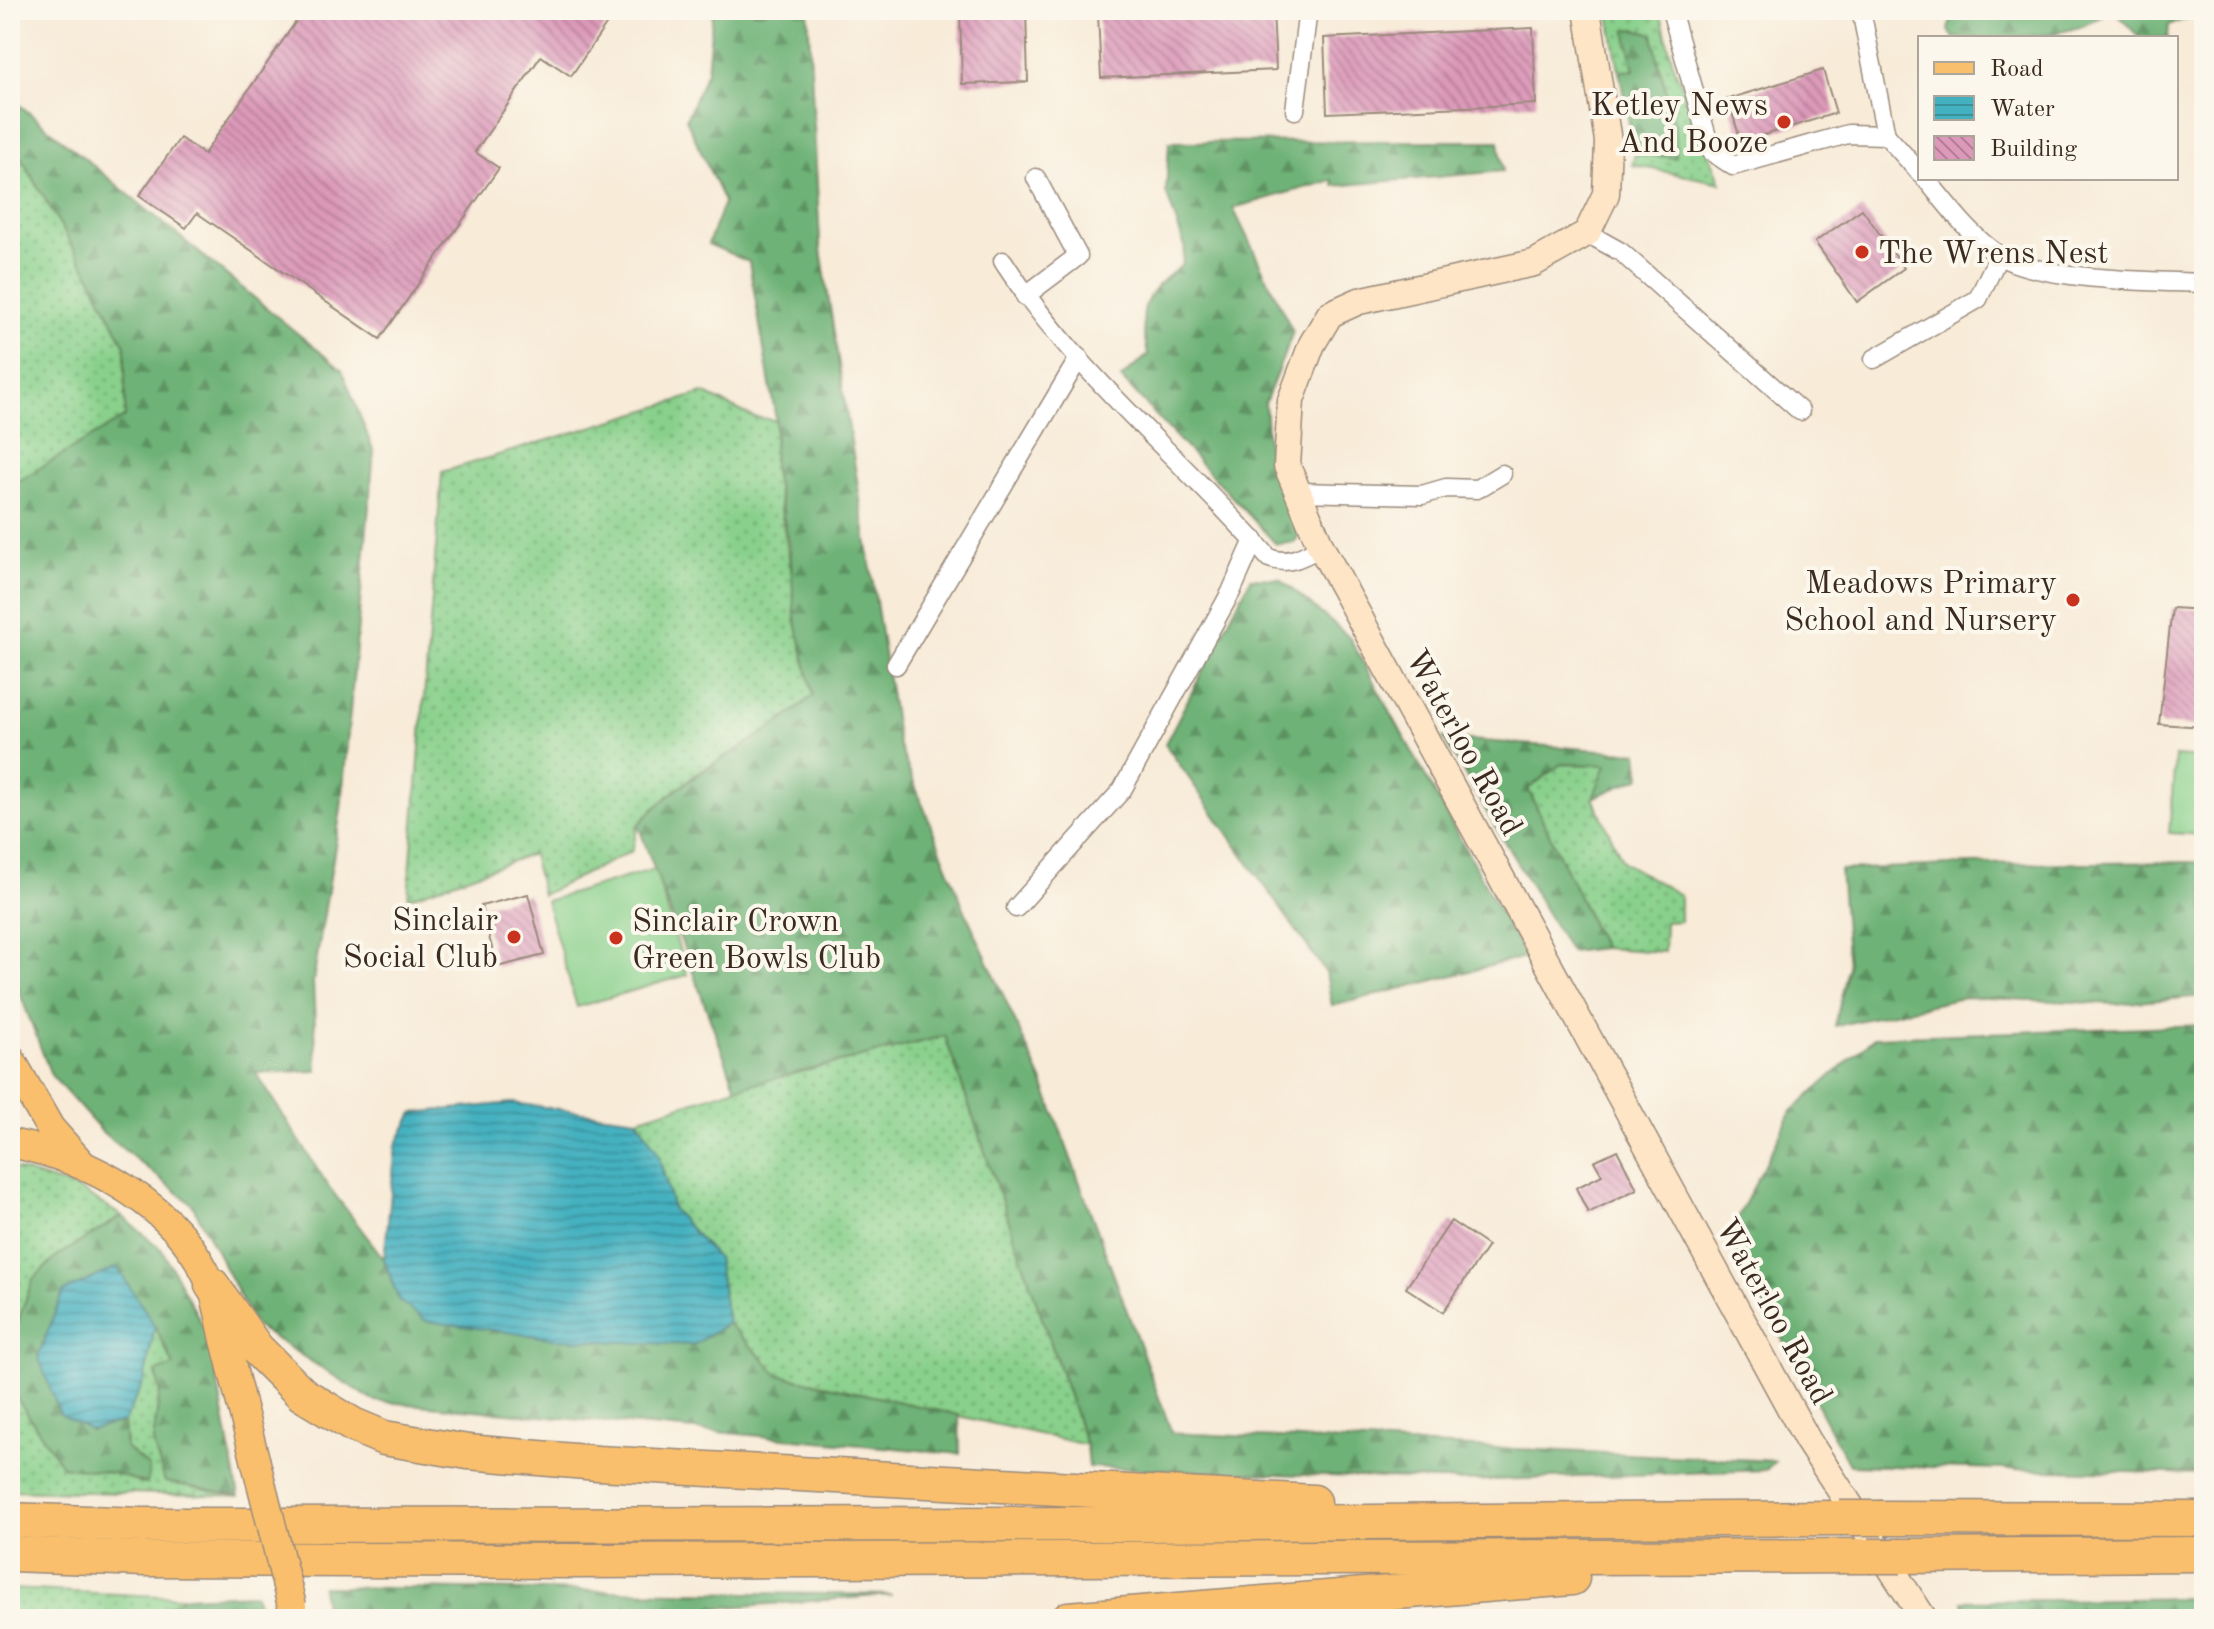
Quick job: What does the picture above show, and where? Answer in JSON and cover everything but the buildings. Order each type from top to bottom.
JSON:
[{"type":"highway","points":[[212,1285],[256,1348],[302,1394],[353,1425],[384,1438],[468,1452],[598,1463],[1632,1520]]},
{"type":"highway","points":[[10,1520],[142,1525],[2204,1519]]},
{"type":"highway","points":[[10,1554],[145,1559],[544,1561],[2204,1554]]},
{"type":"highway","points":[[1068,1619],[1872,1556]]},
{"type":"main road","points":[[10,1058],[50,1128],[83,1165]]},
{"type":"main road","points":[[10,1143],[83,1165],[145,1202],[182,1237],[212,1285],[293,1612]]},
{"type":"street","points":[[1295,110],[1308,10]]},
{"type":"street","points":[[1587,10],[1608,141],[1606,194],[1587,233],[1621,252],[1800,411]]},
{"type":"street","points":[[1671,10],[1711,151],[1733,166],[1848,134],[1886,135]]},
{"type":"street","points":[[1861,10],[1886,135],[1918,168]]},
{"type":"street","points":[[1025,296],[1078,256],[1036,178]]},
{"type":"street","points":[[1930,180],[1978,238],[1999,255],[2038,269],[2204,283]]},
{"type":"street","name":"Waterloo Road","points":[[1587,233],[1534,263],[1359,301],[1330,314],[1312,344],[1291,400],[1287,466],[1321,547],[1808,1441],[1924,1619]]},
{"type":"street","points":[[1874,359],[1978,299],[1999,255]]},
{"type":"street","points":[[1003,261],[1025,296],[1079,358],[1269,558],[1281,563],[1321,547]]},
{"type":"street","points":[[896,665],[1079,358]]},
{"type":"street","points":[[1298,492],[1422,495],[1446,488],[1477,489],[1502,474]]},
{"type":"street","points":[[1016,908],[1122,790],[1231,592],[1254,540]]},
{"type":"green space","points":[[713,10],[808,10],[820,243],[898,743],[966,913],[1043,1083],[1172,1433],[1775,1461],[1767,1470],[1465,1481],[1088,1467],[1086,1445],[945,1036],[736,1088],[638,825],[679,788],[769,730],[813,695],[795,618],[790,549],[773,465],[776,420],[749,262],[708,244],[724,202],[686,119],[707,71]]},
{"type":"green space","points":[[1608,10],[1660,10],[1673,64],[1721,183],[1632,165],[1635,154],[1674,157],[1653,34],[1634,70],[1619,71]]},
{"type":"green space","points":[[1955,10],[2111,10],[2076,28],[2036,36],[1953,36],[1948,29]]},
{"type":"green space","points":[[2113,10],[2204,10],[2169,25],[2168,36],[2138,36]]},
{"type":"green space","points":[[1626,30],[1653,34],[1672,111],[1675,158],[1635,154],[1619,71],[1634,70]]},
{"type":"green space","points":[[10,97],[342,370],[374,452],[341,809],[313,982],[317,1071],[256,1073],[329,1187],[384,1259],[399,1301],[693,1345],[728,1323],[779,1375],[959,1415],[960,1454],[374,1401],[255,1326],[192,1204],[102,1132],[51,1075],[11,970],[10,486],[125,417],[125,346],[92,279],[10,139]]},
{"type":"green space","points":[[10,139],[92,279],[125,346],[125,418],[10,486]]},
{"type":"green space","points":[[1499,141],[1503,171],[1334,186],[1333,180],[1233,208],[1293,332],[1265,403],[1268,448],[1301,532],[1294,543],[1276,544],[1121,378],[1148,355],[1143,325],[1146,303],[1158,285],[1182,265],[1185,247],[1166,192],[1169,142]]},
{"type":"green space","points":[[703,393],[753,417],[776,420],[773,465],[813,695],[775,728],[698,772],[638,825],[632,851],[542,895],[532,854],[408,898],[442,472]]},
{"type":"green space","points":[[1251,578],[1280,579],[1349,637],[1525,957],[1332,1006],[1326,973],[1165,744]]},
{"type":"green space","points":[[1443,738],[1638,753],[1641,777],[1593,798],[1606,765],[1561,764],[1528,789],[1603,948],[1570,952]]},
{"type":"green space","points":[[2175,756],[2204,758],[2204,835],[2169,833]]},
{"type":"green space","points":[[1560,764],[1607,765],[1593,798],[1623,862],[1680,895],[1680,921],[1665,922],[1664,952],[1603,948],[1528,789]]},
{"type":"green space","points":[[2204,862],[2204,996],[2115,1004],[1966,997],[1835,1026],[1848,967],[1840,870],[1971,864]]},
{"type":"green space","name":"Sinclair Crown Green Bowls Club","points":[[655,869],[687,975],[577,1007],[546,901]]},
{"type":"green space","points":[[2204,1025],[2204,1474],[1849,1465],[1728,1237],[1792,1111],[1875,1037]]},
{"type":"green space","points":[[945,1036],[1086,1445],[779,1375],[728,1323],[717,1258],[673,1210],[658,1153],[637,1119],[736,1088]]},
{"type":"green space","points":[[10,1167],[78,1189],[122,1216],[58,1256],[33,1279],[10,1345]]},
{"type":"green space","points":[[122,1216],[162,1250],[209,1337],[239,1496],[165,1482],[153,1443],[160,1390],[156,1372],[174,1366],[155,1326],[90,1430],[124,1422],[126,1448],[149,1467],[147,1484],[113,1473],[62,1466],[15,1395],[10,1345],[33,1279],[58,1256]]},
{"type":"green space","points":[[155,1326],[174,1366],[156,1373],[160,1390],[153,1443],[165,1482],[239,1496],[10,1490],[10,1359],[15,1395],[62,1466],[113,1473],[146,1484],[126,1448],[124,1422],[144,1381]]},
{"type":"green space","points":[[322,1587],[892,1595],[566,1619],[325,1619]]},
{"type":"green space","points":[[10,1589],[184,1597],[147,1619],[10,1619]]},
{"type":"green space","points":[[255,1594],[263,1619],[147,1619],[184,1597]]},
{"type":"green space","points":[[2204,1598],[2204,1619],[1967,1619],[1963,1601]]},
{"type":"green space","points":[[1382,1615],[1641,1619],[1292,1619]]},
{"type":"water","points":[[512,1103],[637,1119],[658,1153],[673,1210],[717,1258],[728,1323],[693,1345],[558,1339],[426,1321],[399,1301],[384,1259],[396,1145],[413,1113]]},
{"type":"water","points":[[117,1267],[155,1326],[144,1381],[124,1422],[90,1430],[60,1414],[38,1356],[63,1292]]},
{"type":"place","name":"Ketley News And Booze","points":[[1784,122]]},
{"type":"place","name":"The Wrens Nest","points":[[1862,252]]},
{"type":"place","name":"Meadows Primary School and Nursery","points":[[2073,600]]},
{"type":"place","name":"Sinclair Social Club","points":[[514,937]]},
{"type":"place","name":"Sinclair Crown Green Bowls Club","points":[[616,938]]}]
